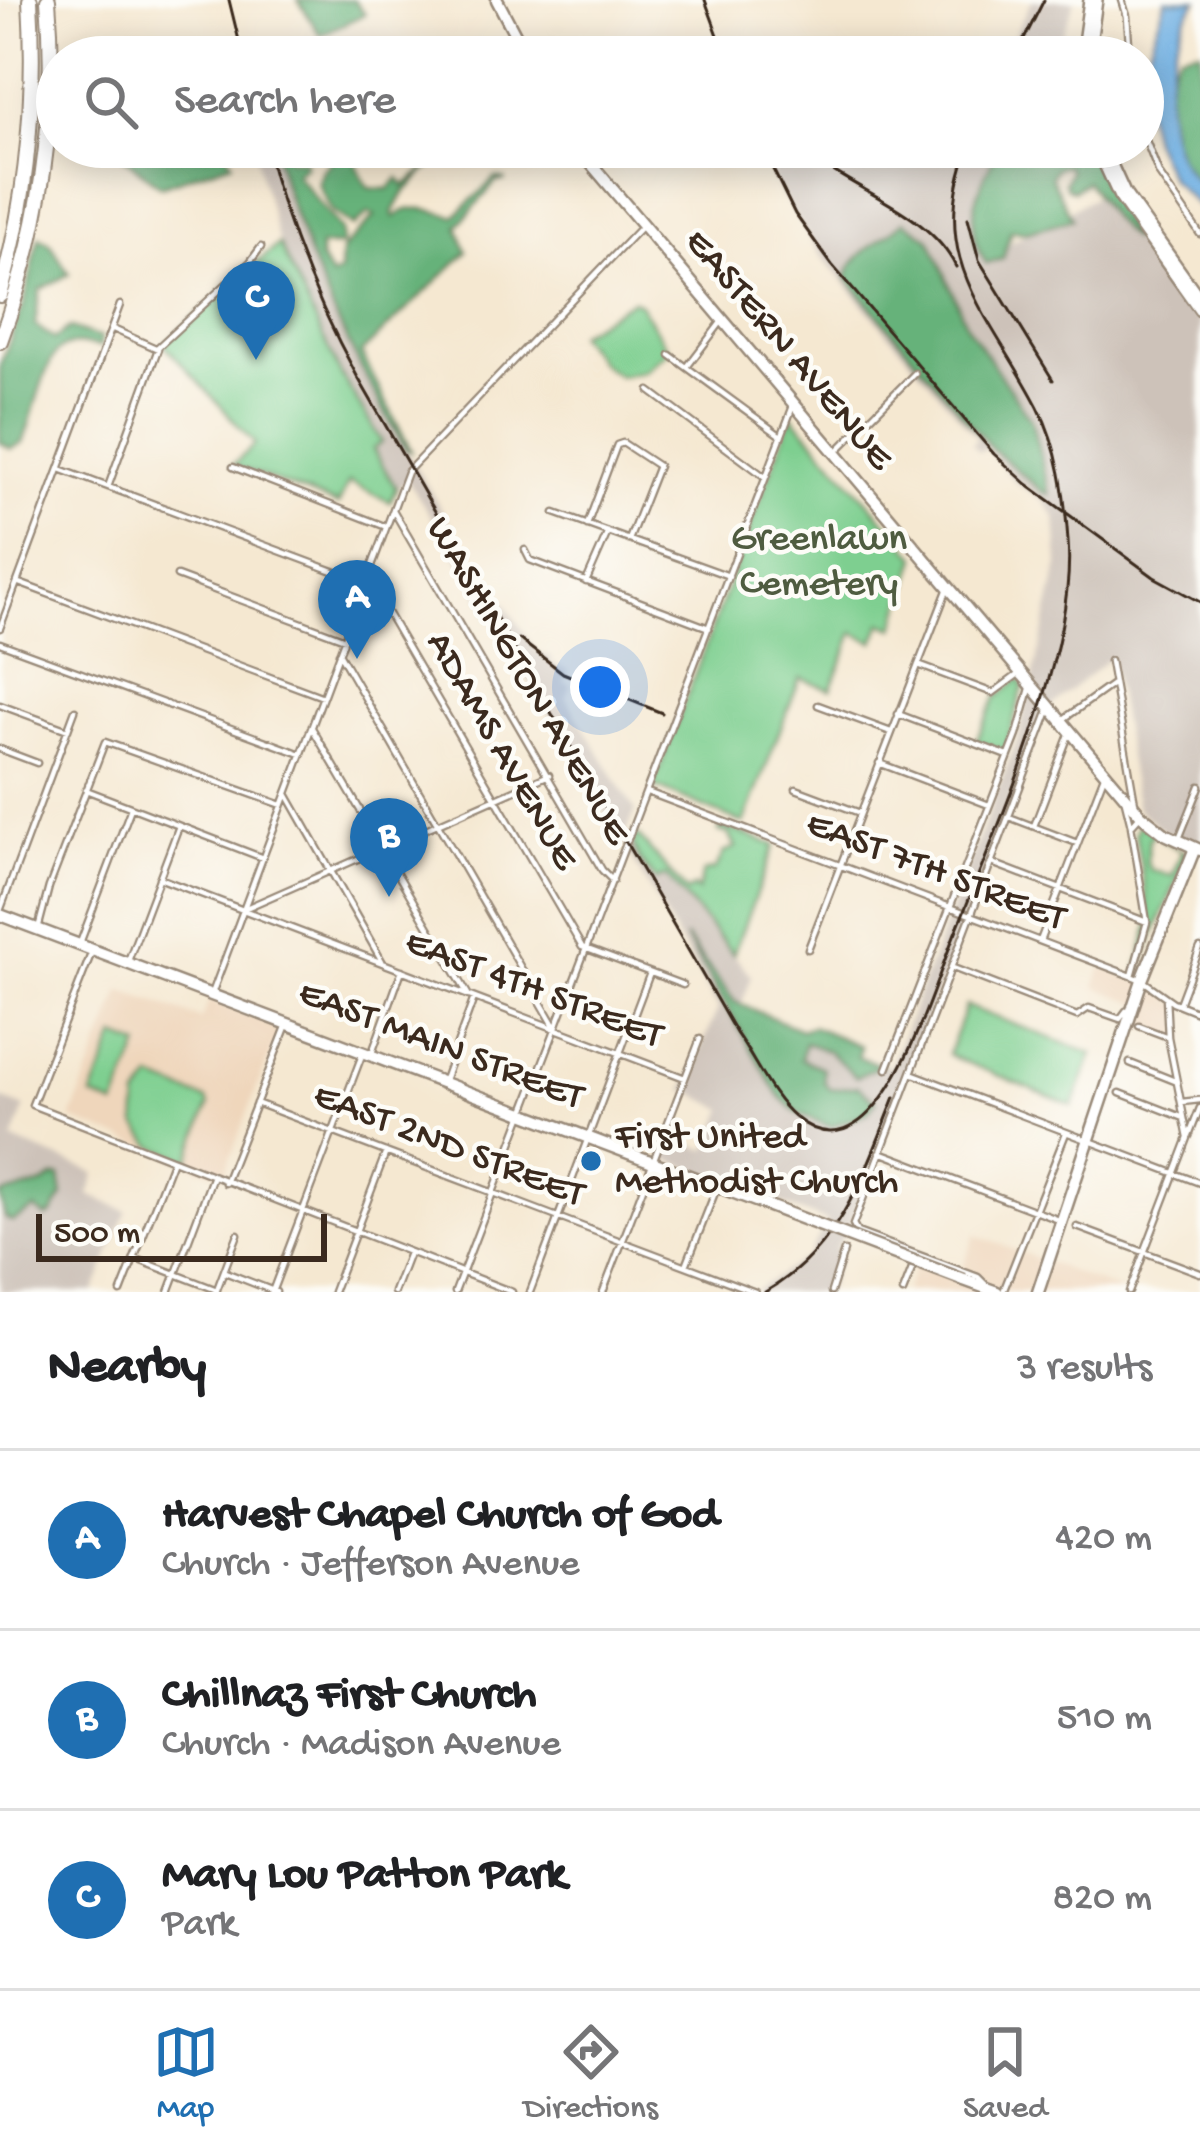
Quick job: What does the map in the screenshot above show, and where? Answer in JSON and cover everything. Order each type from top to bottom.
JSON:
[{"type":"highway","points":[[0,295],[19,210],[28,139],[29,0]]},
{"type":"highway","points":[[48,0],[50,36]]},
{"type":"highway","points":[[0,341],[26,260],[43,168]]},
{"type":"main road","points":[[497,0],[516,36]]},
{"type":"main road","points":[[1088,36],[1093,0]]},
{"type":"main road","name":"EASTERN AVENUE","points":[[594,168],[1138,812],[1178,841],[1199,847]]},
{"type":"main road","points":[[1108,168],[1119,197],[1200,311]]},
{"type":"main road","points":[[1111,168],[1200,298]]},
{"type":"main road","points":[[1042,1292],[1141,980],[1199,847]]},
{"type":"main road","name":"EAST MAIN STREET","points":[[0,913],[998,1292]]},
{"type":"street","points":[[1122,0],[1128,36]]},
{"type":"street","points":[[1157,168],[1200,234]]},
{"type":"street","points":[[212,994],[406,472],[642,226]]},
{"type":"street","points":[[108,487],[158,346],[261,247]]},
{"type":"street","points":[[0,628],[120,305]]},
{"type":"street","points":[[687,368],[722,321]]},
{"type":"street","points":[[113,329],[158,346]]},
{"type":"street","points":[[670,355],[782,436]]},
{"type":"street","points":[[834,454],[916,373]]},
{"type":"street","points":[[650,392],[766,478]]},
{"type":"street","points":[[455,1292],[793,406]]},
{"type":"street","points":[[587,525],[621,442],[658,465],[628,540]]},
{"type":"street","points":[[233,467],[386,527]]},
{"type":"street","points":[[60,469],[366,582]]},
{"type":"street","name":"WASHINGTON AVENUE","points":[[393,510],[613,880]]},
{"type":"street","points":[[555,513],[729,576]]},
{"type":"street","points":[[586,582],[608,532]]},
{"type":"street","points":[[525,550],[530,560],[709,628]]},
{"type":"street","points":[[177,576],[345,639]]},
{"type":"street","name":"ADAMS AVENUE","points":[[366,582],[586,949]]},
{"type":"street","points":[[17,583],[323,697]]},
{"type":"street","points":[[808,950],[948,588]]},
{"type":"street","points":[[0,644],[301,754]]},
{"type":"street","points":[[339,653],[555,1028]]},
{"type":"street","points":[[1110,661],[1138,812],[1131,826]]},
{"type":"street","points":[[917,664],[995,693],[1020,673]]},
{"type":"street","points":[[1061,721],[1114,682]]},
{"type":"street","points":[[887,1069],[1008,756],[1030,685]]},
{"type":"street","points":[[818,704],[891,732]]},
{"type":"street","points":[[0,705],[68,730]]},
{"type":"street","points":[[1050,708],[854,1229],[978,1277],[998,1292],[1066,1133]]},
{"type":"street","points":[[0,913],[75,710]]},
{"type":"street","points":[[898,714],[1008,756]]},
{"type":"street","points":[[312,728],[472,997],[444,1080]]},
{"type":"street","points":[[1034,826],[1070,732]]},
{"type":"street","points":[[38,929],[49,887],[105,742],[282,805]]},
{"type":"street","points":[[0,749],[37,763]]},
{"type":"street","points":[[880,763],[989,805]]},
{"type":"street","points":[[243,910],[549,775]]},
{"type":"street","points":[[1040,941],[1077,843],[1109,777],[1130,775]]},
{"type":"street","points":[[1178,841],[1200,786]]},
{"type":"street","points":[[796,789],[860,814]]},
{"type":"street","points":[[86,790],[263,858]]},
{"type":"street","name":"EAST 7TH STREET","points":[[647,792],[1141,980],[1200,1013]]},
{"type":"street","points":[[287,794],[382,963]]},
{"type":"street","points":[[952,968],[1077,1016],[1089,1008],[1120,1019],[1141,980],[1147,922],[1124,796]]},
{"type":"street","points":[[80,944],[131,808]]},
{"type":"street","points":[[1009,817],[1077,843]]},
{"type":"street","points":[[127,962],[179,826]]},
{"type":"street","points":[[992,862],[1147,922]]},
{"type":"street","name":"EAST 4TH STREET","points":[[159,878],[686,1078]]},
{"type":"street","points":[[1178,1004],[1200,948]]},
{"type":"street","points":[[93,949],[32,1105],[512,1292]]},
{"type":"street","points":[[586,949],[683,985]]},
{"type":"street","points":[[224,1272],[273,1292],[333,1132],[402,970]]},
{"type":"street","points":[[530,1292],[650,973]]},
{"type":"street","points":[[1166,998],[1168,1037],[1188,1138]]},
{"type":"street","points":[[225,1183],[288,1022]]},
{"type":"street","points":[[1139,1026],[1168,1037]]},
{"type":"street","points":[[603,1292],[700,1039]]},
{"type":"street","points":[[1130,1063],[1177,1082]]},
{"type":"street","points":[[911,1072],[1200,1183]]},
{"type":"street","points":[[1120,1094],[1184,1118]]},
{"type":"street","points":[[1130,1292],[1200,1104],[1181,1102]]},
{"type":"street","name":"EAST 2ND STREET","points":[[256,1103],[755,1292]]},
{"type":"street","points":[[333,1292],[386,1152]]},
{"type":"street","points":[[880,1152],[1059,1220]]},
{"type":"street","points":[[121,1292],[172,1162]]},
{"type":"street","points":[[169,1292],[212,1178]]},
{"type":"street","points":[[686,1266],[718,1185]]},
{"type":"street","points":[[1077,1227],[1200,1274]]},
{"type":"street","points":[[134,1258],[216,1291],[238,1234]]},
{"type":"street","points":[[831,1292],[844,1251]]},
{"type":"street","points":[[394,1292],[409,1253]]},
{"type":"street","points":[[903,1292],[912,1269]]},
{"type":"shaded area","points":[[1032,0],[1075,0],[1062,36],[1014,36]]},
{"type":"shaded area","points":[[259,168],[281,168],[326,301],[409,455],[493,595],[497,591],[537,652],[569,671],[564,682],[571,685],[566,698],[635,811],[626,835],[637,854],[655,880],[666,876],[752,976],[740,1008],[890,1067],[1020,733],[1059,565],[1056,518],[1043,500],[1017,484],[985,448],[979,452],[972,444],[977,438],[819,253],[768,168],[988,168],[974,207],[973,233],[982,257],[1105,191],[1200,322],[1200,850],[1162,830],[1137,809],[1111,657],[1046,710],[836,1248],[839,1258],[827,1292],[753,1292],[806,1257],[828,1222],[660,1156],[668,1135],[707,1150],[725,1109],[684,1090],[718,1008],[462,565],[409,482],[396,488],[373,449],[381,441],[341,375],[279,244]]},
{"type":"shaded area","points":[[1102,967],[1149,985],[1186,1009],[1185,1041],[1136,1024],[1142,1005],[1095,987]]},
{"type":"shaded area","points":[[121,990],[201,1019],[209,1000],[281,1025],[223,1177],[71,1119]]},
{"type":"shaded area","points":[[0,1098],[25,1108],[13,1140],[96,1173],[89,1195],[127,1211],[94,1292],[0,1292]]},
{"type":"shaded area","points":[[975,1235],[1123,1292],[905,1292],[916,1262],[959,1277]]},
{"type":"green space","points":[[298,0],[354,0],[365,14],[320,35]]},
{"type":"green space","points":[[1200,49],[1200,184],[1179,157],[1166,103],[1167,85],[1180,53]]},
{"type":"green space","points":[[137,168],[214,168],[160,186]]},
{"type":"green space","points":[[280,168],[303,168],[296,174],[341,230],[342,246],[320,246],[320,258],[331,277],[340,272],[341,251],[375,216],[369,213],[353,227],[331,211],[318,184],[325,168],[358,168],[369,188],[388,189],[399,178],[404,186],[429,168],[404,193],[395,217],[417,209],[455,216],[495,178],[506,180],[496,182],[458,226],[467,252],[361,353],[411,451],[347,340],[298,227]]},
{"type":"green space","points":[[989,168],[1056,168],[1051,177],[1072,219],[1026,232],[1011,230],[1003,259],[986,263],[974,219]]},
{"type":"green space","points":[[1068,168],[1097,168],[1133,240],[1086,181],[1074,190],[1067,188],[1064,183]]},
{"type":"green space","points":[[904,221],[930,239],[967,326],[1031,420],[1050,494],[993,450],[847,278],[861,254]]},
{"type":"green space","points":[[39,237],[50,243],[69,274],[40,290],[35,325],[54,339],[70,328],[101,338],[100,347],[70,345],[55,355],[23,443],[11,449],[0,442],[0,365],[24,304]]},
{"type":"green space","points":[[279,244],[341,375],[382,442],[373,449],[396,488],[390,502],[349,482],[338,505],[233,465],[255,444],[164,344]]},
{"type":"green space","points":[[633,300],[669,350],[644,371],[619,376],[600,363],[577,334]]},
{"type":"green space","name":"Greenlawn Cemetery","points":[[792,415],[917,557],[895,628],[882,623],[874,642],[854,633],[831,689],[800,678],[744,824],[653,786]]},
{"type":"green space","points":[[1019,679],[1024,684],[1005,752],[976,741],[996,698]]},
{"type":"green space","points":[[1139,824],[1155,833],[1149,839],[1151,870],[1172,876],[1182,851],[1160,839],[1188,854],[1137,975],[1150,922],[1135,833]]},
{"type":"green space","points":[[721,826],[775,845],[733,954],[666,876],[656,880],[652,876],[633,841],[638,836],[687,892],[694,887],[698,891],[703,872],[716,869],[724,852],[736,847],[729,834],[719,831]]},
{"type":"green space","points":[[685,937],[735,1002],[801,1030],[812,1026],[860,1046],[858,1057],[881,1065],[856,1077],[829,1051],[805,1043],[801,1059],[823,1068],[830,1089],[858,1086],[876,1101],[867,1113],[831,1127],[796,1112],[778,1094]]},
{"type":"green space","points":[[966,1006],[1093,1054],[1073,1106],[948,1055]]},
{"type":"green space","points":[[116,1037],[140,1046],[115,1106],[92,1096]]},
{"type":"green space","points":[[152,1079],[207,1100],[189,1160],[153,1146],[136,1125],[138,1098]]},
{"type":"green space","points":[[60,1177],[63,1196],[51,1215],[46,1217],[35,1209],[12,1222],[5,1218],[0,1195]]},
{"type":"water","points":[[1166,0],[1197,0],[1177,42],[1168,94],[1174,145],[1184,167],[1200,184],[1200,209],[1170,179],[1164,166],[1164,36],[1153,36]]},
{"type":"railway","points":[[229,0],[238,36]]},
{"type":"railway","points":[[705,0],[718,36]]},
{"type":"railway","points":[[1026,36],[1044,0]]},
{"type":"railway","points":[[272,168],[304,264],[357,376],[736,1033],[770,1088],[795,1117],[827,1132],[855,1124],[880,1100],[921,1023],[961,919]]},
{"type":"railway","points":[[772,168],[795,214],[832,265],[994,454],[1027,484],[1154,577],[1200,602]]},
{"type":"railway","points":[[831,168],[926,230],[956,267]]},
{"type":"railway","points":[[955,934],[1047,686],[1060,634],[1068,541],[1051,439],[1038,407],[983,314],[959,254],[954,222],[963,168]]},
{"type":"railway","points":[[968,218],[979,260],[1053,380]]},
{"type":"railway","points":[[519,639],[563,673],[662,713]]},
{"type":"railway","points":[[765,1292],[791,1275],[831,1232],[860,1181],[895,1097]]},
{"type":"place","name":"Mary Lou Patton Park","points":[[256,360]]},
{"type":"place","name":"Harvest Chapel Church of God","points":[[357,659]]},
{"type":"place","name":"Chillnaz First Church","points":[[389,897]]},
{"type":"place","name":"First United Methodist Church","points":[[591,1161]]}]
